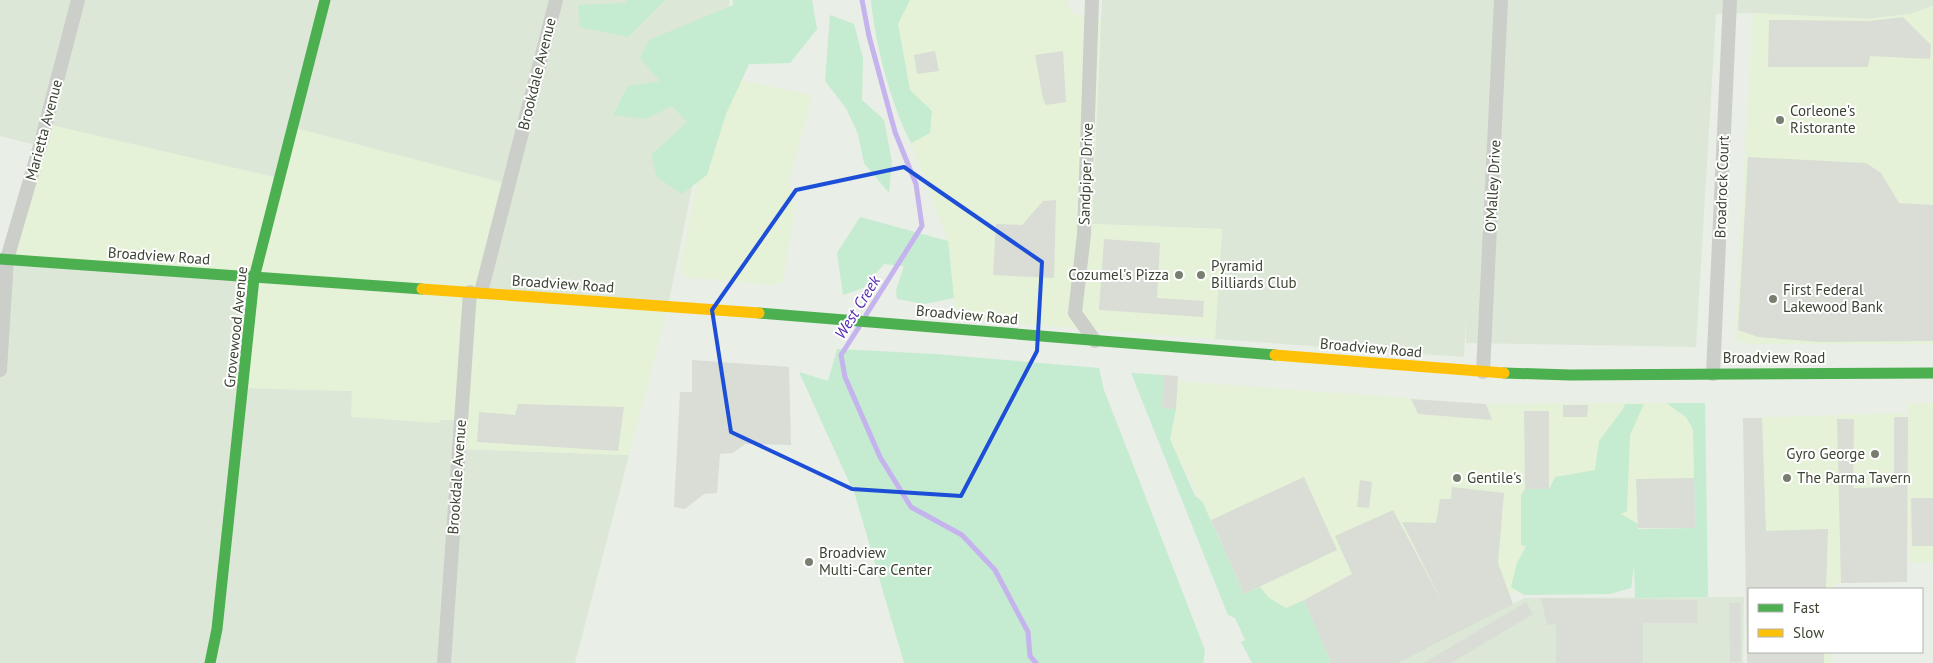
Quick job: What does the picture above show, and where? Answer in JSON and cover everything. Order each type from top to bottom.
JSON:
[{"type":"main road","name":"Grovewood Avenue","points":[[210,663],[218,619],[254,278],[325,0]]},
{"type":"main road","name":"Broadview Road","points":[[4,259],[818,318],[1483,372],[1570,375],[1933,373]]},
{"type":"street","name":"Marietta Avenue","points":[[0,370],[4,259],[40,146],[78,0]]},
{"type":"street","name":"Brookdale Avenue","points":[[444,663],[475,292],[556,0]]},
{"type":"street","name":"Sandpiper Drive","points":[[1092,0],[1084,234],[1075,313],[1095,340]]},
{"type":"street","name":"O'Malley Drive","points":[[1483,372],[1501,0]]},
{"type":"street","name":"Broadrock Court","points":[[1713,374],[1730,0]]},
{"type":"highlighted area","points":[[904,167],[1042,262],[1037,351],[961,496],[852,489],[731,432],[712,310],[796,190]]},
{"type":"shaded area","points":[[0,0],[730,0],[668,306],[481,292],[279,179],[47,124],[40,146],[0,136]]},
{"type":"shaded area","points":[[627,0],[665,0],[628,37],[580,27],[578,5],[625,3]]},
{"type":"shaded area","points":[[733,0],[812,0],[817,29],[790,63],[749,64],[726,114],[707,175],[682,194],[657,177],[651,155],[687,122],[672,106],[646,119],[613,115],[628,86],[660,81],[640,58],[649,40],[733,5]]},
{"type":"shaded area","points":[[871,0],[910,0],[898,24],[910,90],[932,111],[930,133],[911,143],[897,111],[885,73],[876,35]]},
{"type":"shaded area","points":[[910,0],[1066,0],[1072,13],[1101,20],[1092,224],[1222,229],[1215,339],[956,319],[948,241],[911,143],[930,133],[932,111],[910,90],[898,24]]},
{"type":"shaded area","points":[[1102,0],[1933,0],[1933,6],[1910,14],[1868,19],[1753,13],[1716,14],[1696,347],[1466,343],[1466,318],[1464,357],[1215,339],[1222,229],[1092,224]]},
{"type":"shaded area","points":[[1933,6],[1933,344],[1747,344],[1735,338],[1753,13],[1868,19],[1910,14]]},
{"type":"shaded area","points":[[830,15],[854,24],[863,58],[862,100],[884,120],[892,162],[889,193],[864,163],[858,134],[846,108],[825,81]]},
{"type":"shaded area","points":[[1903,17],[1931,45],[1930,59],[1870,56],[1868,67],[1768,67],[1769,20],[1870,21]]},
{"type":"shaded area","points":[[935,51],[939,71],[917,74],[914,55]]},
{"type":"shaded area","points":[[1063,51],[1066,102],[1046,105],[1043,99],[1035,55]]},
{"type":"shaded area","points":[[728,78],[812,95],[789,182],[795,206],[783,281],[776,285],[687,277],[680,272],[699,172]]},
{"type":"shaded area","points":[[46,124],[279,178],[292,127],[508,184],[481,292],[668,306],[629,455],[459,449],[461,420],[440,420],[439,423],[351,417],[352,391],[244,388],[254,278],[7,259]]},
{"type":"shaded area","points":[[1748,157],[1866,163],[1881,173],[1899,203],[1933,205],[1933,341],[1819,342],[1758,337],[1738,330]]},
{"type":"shaded area","points":[[1056,200],[1054,278],[993,275],[996,224],[1022,225],[1043,201]]},
{"type":"shaded area","points":[[860,217],[948,241],[954,298],[924,304],[897,299],[896,290],[904,266],[884,264],[863,288],[843,295],[837,253]]},
{"type":"shaded area","points":[[1104,239],[1160,243],[1157,298],[1204,301],[1203,317],[1099,310]]},
{"type":"shaded area","points":[[0,259],[254,278],[245,388],[352,391],[352,417],[462,420],[460,449],[629,455],[575,663],[0,663]]},
{"type":"shaded area","points":[[837,349],[935,354],[1099,368],[1104,390],[1205,650],[1203,663],[904,663],[855,495],[799,372],[828,381]]},
{"type":"shaded area","points":[[692,360],[789,367],[791,445],[745,444],[733,453],[720,454],[717,493],[704,494],[685,509],[674,507],[680,392],[692,392]]},
{"type":"shaded area","points":[[1131,373],[1164,375],[1162,408],[1176,409],[1170,439],[1195,496],[1202,501],[1244,594],[1260,587],[1269,598],[1286,608],[1304,600],[1331,663],[1252,663],[1241,642],[1245,640],[1235,618],[1228,615]]},
{"type":"shaded area","points":[[1164,375],[1178,376],[1176,409],[1162,408]]},
{"type":"shaded area","points":[[1163,380],[1486,404],[1666,403],[1686,417],[1693,430],[1695,528],[1622,528],[1525,489],[1522,586],[1458,633],[1399,663],[1331,663],[1304,600],[1286,608],[1244,594],[1211,520],[1170,439],[1160,408]]},
{"type":"shaded area","points":[[1411,399],[1486,404],[1492,420],[1418,414]]},
{"type":"shaded area","points":[[1666,403],[1705,403],[1708,597],[1635,598],[1634,564],[1631,588],[1610,594],[1524,595],[1511,587],[1517,563],[1526,546],[1521,545],[1521,495],[1525,489],[1549,489],[1555,477],[1595,470],[1599,441],[1625,404],[1644,404],[1630,435],[1627,511],[1621,514],[1638,524],[1638,529],[1695,528],[1693,430],[1686,417]]},
{"type":"shaded area","points":[[1933,403],[1933,562],[1909,563],[1907,404]]},
{"type":"shaded area","points":[[518,404],[624,407],[618,451],[477,442],[479,412],[515,415]]},
{"type":"shaded area","points":[[1563,405],[1588,405],[1587,417],[1563,417]]},
{"type":"shaded area","points":[[1524,411],[1549,411],[1549,489],[1525,489]]},
{"type":"shaded area","points":[[1903,413],[1907,582],[1833,583],[1833,588],[1748,588],[1748,653],[1831,653],[1831,663],[1747,663],[1743,418]]},
{"type":"shaded area","points":[[1894,417],[1908,417],[1907,582],[1841,583],[1837,419],[1854,419],[1853,488],[1894,487]]},
{"type":"shaded area","points":[[1743,418],[1762,418],[1766,531],[1828,529],[1826,588],[1748,588],[1748,653],[1824,653],[1824,663],[1747,663]]},
{"type":"shaded area","points":[[1304,477],[1337,550],[1244,594],[1211,520]]},
{"type":"shaded area","points":[[1694,478],[1695,528],[1638,528],[1636,479]]},
{"type":"shaded area","points":[[1360,480],[1372,482],[1369,508],[1357,507]]},
{"type":"shaded area","points":[[1452,487],[1504,493],[1498,563],[1513,604],[1399,663],[1331,663],[1304,600],[1352,574],[1335,536],[1393,510],[1443,604],[1402,522],[1436,523],[1440,499],[1451,499]]},
{"type":"shaded area","points":[[1911,498],[1933,498],[1933,546],[1912,546]]},
{"type":"shaded area","points":[[1744,597],[1743,663],[1399,663],[1524,598]]},
{"type":"shaded area","points":[[1541,598],[1697,600],[1698,623],[1643,623],[1643,663],[1556,663],[1556,624],[1547,625]]},
{"type":"shaded area","points":[[1526,602],[1533,614],[1451,663],[1424,663]]},
{"type":"shaded area","points":[[1729,603],[1741,603],[1741,662],[1730,662]]},
{"type":"waterway","name":"West Creek","points":[[862,0],[869,36],[895,132],[916,184],[922,226],[866,315]]},
{"type":"waterway","name":"West Creek","points":[[859,327],[841,355],[845,377],[880,457],[911,507],[962,535],[995,570],[1028,632],[1030,656],[1036,663]]},
{"type":"traffic: fast","points":[[210,663],[217,629],[254,278],[325,0]]},
{"type":"traffic: fast","points":[[0,259],[422,289]]},
{"type":"traffic: fast","points":[[759,313],[1275,355]]},
{"type":"traffic: fast","points":[[1504,373],[1570,375],[1933,373]]},
{"type":"traffic: slow","points":[[422,289],[759,313]]},
{"type":"traffic: slow","points":[[1275,355],[1504,373]]},
{"type":"place","name":"Corleone's Ristorante","points":[[1780,120]]},
{"type":"place","name":"Cozumel's Pizza","points":[[1179,275]]},
{"type":"place","name":"Pyramid Billiards Club","points":[[1201,275]]},
{"type":"place","name":"First Federal Lakewood Bank","points":[[1773,299]]},
{"type":"place","name":"Gyro George","points":[[1875,454]]},
{"type":"place","name":"Gentile's","points":[[1457,478]]},
{"type":"place","name":"The Parma Tavern","points":[[1787,478]]},
{"type":"place","name":"Broadview Multi-Care Center","points":[[809,562]]}]
